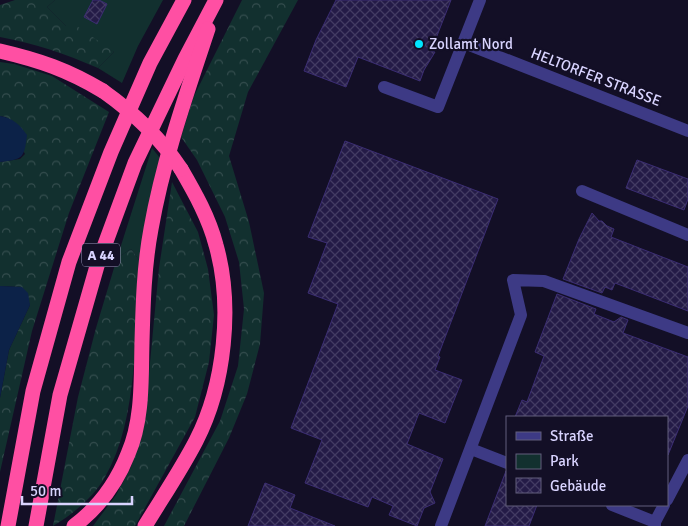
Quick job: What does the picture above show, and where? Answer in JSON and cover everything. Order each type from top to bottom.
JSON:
[{"type":"highway","name":"A 44","points":[[8,526],[33,391],[69,262],[119,134],[150,63],[184,0]]},
{"type":"highway","name":"A 44","points":[[36,526],[60,395],[96,266],[135,164],[184,59],[217,0]]},
{"type":"highway","points":[[74,526],[104,496],[118,475],[129,453],[139,408],[144,286],[154,213],[160,183],[176,127],[217,0]]},
{"type":"highway","points":[[0,51],[49,64],[84,79],[143,122],[171,154],[181,169],[200,204],[216,243],[225,303],[224,343],[215,390],[197,441],[145,526]]},
{"type":"street","points":[[384,87],[438,107],[480,0]]},
{"type":"street","name":"HELTORFER STRASSE","points":[[464,43],[688,131]]},
{"type":"street","points":[[582,192],[688,235]]},
{"type":"street","points":[[441,526],[521,315],[513,280],[544,281],[688,333]]},
{"type":"street","points":[[471,449],[506,464]]},
{"type":"street","points":[[668,498],[688,460]]},
{"type":"street","points":[[614,506],[655,524],[664,506]]},
{"type":"green space","points":[[15,0],[55,0],[47,7],[66,26],[77,26],[114,52],[98,68],[50,50],[0,37],[0,5]]},
{"type":"green space","points":[[55,0],[163,0],[138,46],[122,83],[98,68],[114,52],[66,26],[47,7]]},
{"type":"green space","points":[[242,0],[298,0],[248,92],[229,156],[249,222],[264,293],[260,344],[247,394],[229,438],[184,526],[164,526],[220,421],[238,366],[244,309],[239,262],[225,217],[197,160],[181,137],[194,96]]},
{"type":"green space","points":[[0,62],[14,64],[52,76],[109,112],[69,213],[32,331],[0,472],[0,398],[9,350],[30,305],[22,287],[0,286],[0,162],[20,159],[25,154],[6,117],[0,116]]},
{"type":"green space","points":[[152,148],[160,158],[152,188],[139,260],[131,249],[117,258]]},
{"type":"green space","points":[[172,182],[198,232],[208,269],[214,315],[209,362],[195,417],[135,526],[93,526],[116,495],[131,467],[141,432],[147,394],[159,268]]},
{"type":"green space","points":[[131,249],[139,260],[133,372],[130,401],[124,428],[116,454],[105,477],[95,491],[68,516],[53,526],[78,397],[96,328],[117,258]]},
{"type":"water","points":[[0,116],[16,122],[27,135],[25,149],[21,156],[13,160],[0,162]]},
{"type":"water","points":[[0,286],[22,287],[28,293],[30,305],[9,350],[0,398]]},
{"type":"building","points":[[93,0],[99,0],[107,4],[97,24],[84,17]]},
{"type":"building","points":[[336,0],[451,0],[431,51],[435,52],[424,70],[420,81],[358,57],[346,87],[304,71],[316,40]]},
{"type":"building","points":[[345,141],[498,199],[438,356],[440,357],[435,370],[462,380],[445,423],[419,413],[407,444],[443,459],[430,492],[435,503],[424,508],[417,526],[389,515],[393,506],[372,497],[368,507],[305,483],[322,440],[291,428],[338,304],[308,293],[327,243],[308,237]]},
{"type":"building","points":[[637,160],[688,179],[688,199],[684,210],[626,188]]},
{"type":"building","points":[[592,213],[599,221],[614,229],[611,237],[688,267],[688,311],[615,283],[612,290],[605,287],[602,293],[563,279]]},
{"type":"building","points":[[557,294],[596,309],[594,314],[614,322],[621,317],[628,320],[623,333],[688,357],[688,406],[668,455],[668,416],[515,416],[522,400],[527,402],[544,356],[535,352]]},
{"type":"building","points":[[506,471],[506,506],[537,506],[529,526],[485,526]]},
{"type":"building","points":[[265,483],[295,495],[290,508],[335,526],[248,526]]},
{"type":"place","name":"Zollamt Nord","points":[[419,44]]}]
